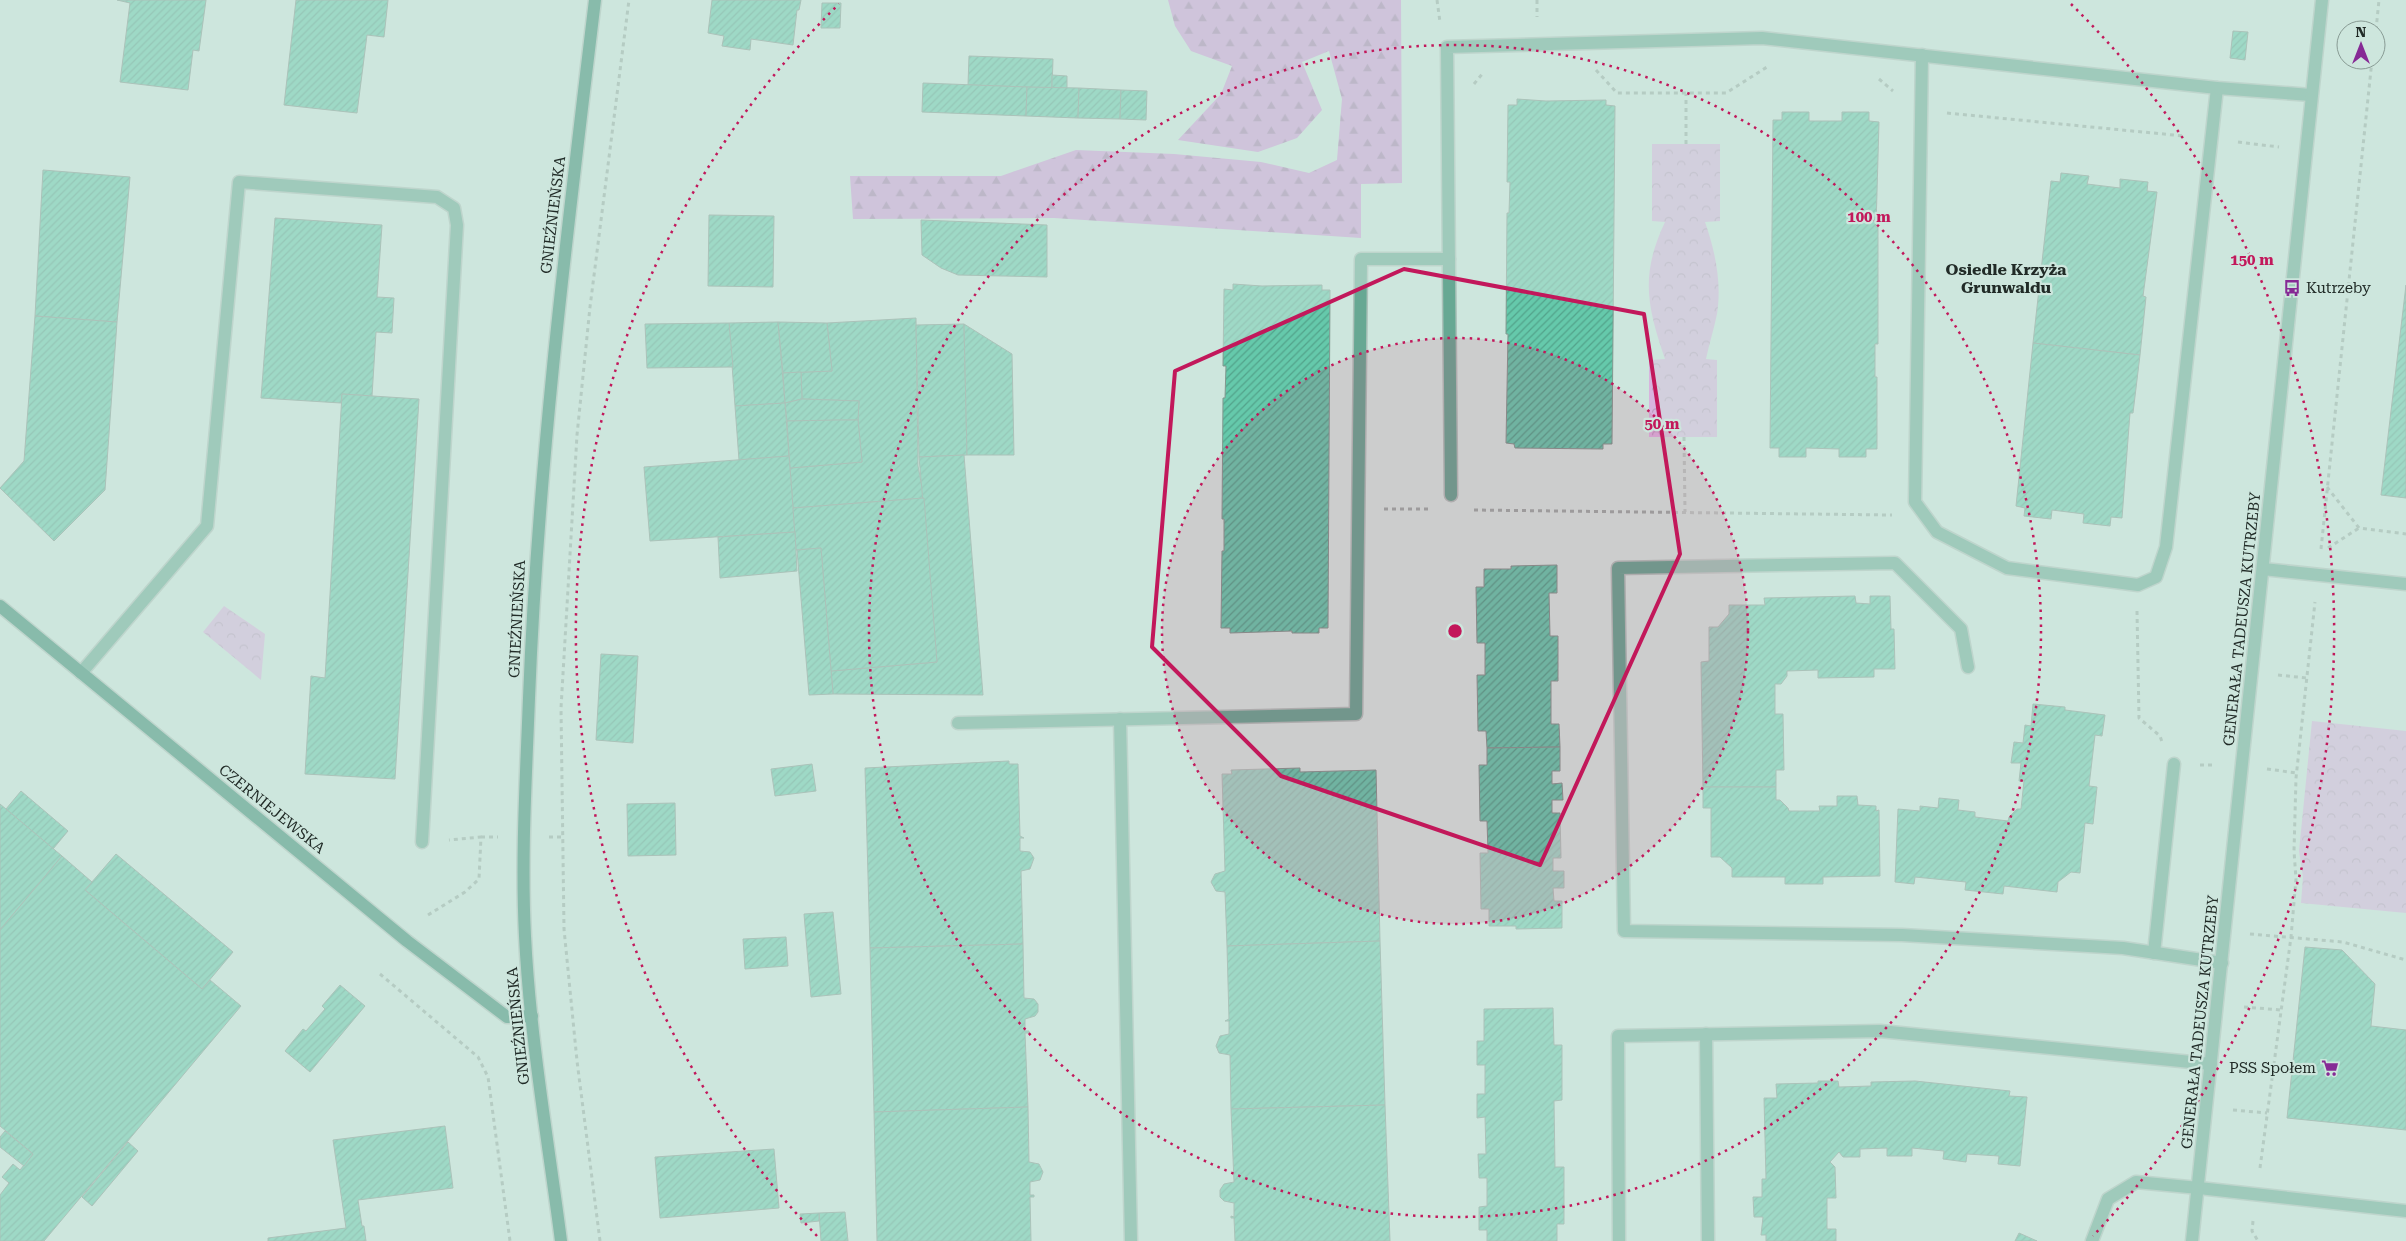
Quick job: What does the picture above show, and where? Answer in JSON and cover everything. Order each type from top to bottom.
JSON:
[{"type":"street","name":"GNIEŹNIEŃSKA","points":[[561,1241],[532,1016],[525,937],[523,837],[532,619],[553,352],[595,0]]},
{"type":"street","name":"GENERAŁA TADEUSZA KUTRZEBY","points":[[2192,1241],[2264,570],[2322,0]]},
{"type":"street","points":[[1451,494],[1447,47],[1762,38],[2217,88],[2311,95]]},
{"type":"street","points":[[1922,55],[1915,502],[1937,532],[2007,568],[2138,585],[2156,577],[2166,547],[2217,88]]},
{"type":"street","points":[[81,672],[207,526],[239,182],[437,196],[454,208],[457,225],[422,842]]},
{"type":"street","points":[[958,723],[1356,714],[1362,259],[1449,259]]},
{"type":"street","points":[[1968,667],[1962,629],[1895,563],[1618,568],[1624,931],[1902,935],[2123,948],[2222,963]]},
{"type":"street","points":[[2264,570],[2406,584]]},
{"type":"street","name":"CZERNIEJEWSKA","points":[[0,606],[407,940],[499,1011],[507,1017],[532,1016]]},
{"type":"street","points":[[1120,720],[1131,1241]]},
{"type":"street","points":[[2154,953],[2174,764]]},
{"type":"street","points":[[1619,1241],[1618,1036],[1880,1030],[2211,1064]]},
{"type":"street","points":[[1706,1034],[1708,1241]]},
{"type":"street","points":[[2092,1241],[2108,1199],[2136,1182],[2406,1211]]},
{"type":"path","points":[[600,1241],[576,1061],[564,930],[561,708],[577,435],[590,307],[629,0]]},
{"type":"path","points":[[2377,20],[2379,0]]},
{"type":"path","points":[[1593,67],[1617,94],[1726,93],[1768,67]]},
{"type":"path","points":[[2371,70],[2321,553],[2358,528],[2406,534]]},
{"type":"path","points":[[1472,86],[1484,73]]},
{"type":"path","points":[[1876,76],[1899,96],[1900,112],[1920,114],[1945,112],[2212,138],[2282,147]]},
{"type":"path","points":[[1686,94],[1686,144]]},
{"type":"path","points":[[1684,437],[1685,512]]},
{"type":"path","points":[[2327,486],[2358,528]]},
{"type":"path","points":[[1470,510],[1893,515],[1915,502]]},
{"type":"path","points":[[1359,508],[1433,509]]},
{"type":"path","points":[[2258,1241],[2252,1231],[2291,937],[2296,879],[2294,851],[2296,778],[2318,575]]},
{"type":"path","points":[[2138,585],[2136,621],[2139,718],[2160,736],[2174,764]]},
{"type":"path","points":[[2278,675],[2307,678]]},
{"type":"path","points":[[422,842],[481,837],[479,879],[465,892],[428,915]]},
{"type":"path","points":[[2226,931],[2343,942],[2406,960]]},
{"type":"path","points":[[380,974],[478,1057],[488,1078],[510,1241]]},
{"type":"highlighted area","points":[[1404,269],[1644,314],[1680,554],[1540,865],[1281,776],[1152,647],[1175,371]]},
{"type":"green space","points":[[1168,0],[1401,0],[1402,183],[1361,184],[1361,238],[1054,218],[853,219],[850,176],[1001,176],[1076,150],[1174,154],[1261,162],[1309,173],[1337,160],[1342,99],[1329,51],[1302,62],[1322,110],[1297,138],[1258,152],[1178,140],[1221,94],[1232,66],[1191,51],[1175,26]]},
{"type":"green space","points":[[1652,144],[1720,144],[1720,221],[1705,222],[1715,255],[1719,290],[1717,314],[1706,359],[1717,360],[1717,437],[1649,437],[1649,360],[1665,359],[1650,306],[1649,290],[1652,258],[1665,222],[1652,221]]},
{"type":"green space","points":[[224,606],[265,634],[261,680],[203,632]]},
{"type":"green space","points":[[2312,721],[2406,731],[2406,913],[2301,903],[2303,877],[2299,851]]},
{"type":"building","points":[[117,0],[206,0],[199,51],[193,50],[188,90],[120,82],[130,3]]},
{"type":"building","points":[[296,0],[388,0],[384,37],[367,35],[357,113],[284,105]]},
{"type":"building","points":[[712,0],[801,0],[799,10],[797,10],[793,45],[751,39],[750,50],[722,46],[724,36],[708,33]]},
{"type":"building","points":[[822,3],[841,3],[840,28],[821,28]]},
{"type":"building","points":[[2233,31],[2248,32],[2245,60],[2230,58]]},
{"type":"building","points":[[969,56],[1053,59],[1052,88],[968,85]]},
{"type":"building","points":[[1052,75],[1067,76],[1067,88],[1052,88]]},
{"type":"building","points":[[923,83],[1027,87],[1026,116],[922,112]]},
{"type":"building","points":[[1027,87],[1079,88],[1078,118],[1026,116]]},
{"type":"building","points":[[1079,88],[1121,90],[1120,119],[1078,118]]},
{"type":"building","points":[[1121,90],[1147,91],[1146,120],[1120,119]]},
{"type":"building","points":[[1517,99],[1546,101],[1606,100],[1606,105],[1615,106],[1612,444],[1603,444],[1603,449],[1515,448],[1514,444],[1506,443],[1508,334],[1506,334],[1507,213],[1509,213],[1510,182],[1507,182],[1508,105],[1517,105]]},
{"type":"building","points":[[1782,112],[1809,112],[1809,121],[1842,121],[1842,112],[1869,112],[1869,121],[1879,122],[1876,227],[1878,227],[1878,344],[1875,344],[1877,449],[1866,449],[1866,457],[1839,457],[1839,449],[1806,448],[1806,457],[1779,457],[1779,448],[1770,448],[1773,120],[1782,120]]},
{"type":"building","points":[[43,170],[130,177],[117,322],[35,316]]},
{"type":"building","points":[[2061,173],[2089,176],[2087,184],[2120,188],[2120,179],[2148,182],[2147,191],[2157,192],[2143,296],[2146,297],[2140,355],[2033,343],[2051,181],[2060,182]]},
{"type":"building","points":[[709,215],[774,216],[773,287],[708,286]]},
{"type":"building","points":[[275,218],[382,225],[377,297],[394,298],[392,333],[376,332],[372,396],[342,394],[341,403],[261,398]]},
{"type":"building","points":[[921,220],[1047,225],[1047,277],[958,275],[941,268],[922,255]]},
{"type":"building","points":[[1233,284],[1262,286],[1322,285],[1322,290],[1330,290],[1328,628],[1319,628],[1319,633],[1292,633],[1292,631],[1230,633],[1230,628],[1221,628],[1222,551],[1224,551],[1224,519],[1222,519],[1223,398],[1225,398],[1226,366],[1223,366],[1224,289],[1233,290]]},
{"type":"building","points":[[2406,285],[2406,498],[2381,495]]},
{"type":"building","points":[[35,316],[117,322],[105,490],[54,541],[0,488],[24,461]]},
{"type":"building","points":[[916,318],[918,466],[924,498],[793,508],[790,468],[862,462],[858,420],[859,401],[802,399],[801,372],[832,371],[827,323]]},
{"type":"building","points":[[778,322],[785,403],[735,406],[729,323]]},
{"type":"building","points":[[778,322],[827,323],[832,371],[783,373]]},
{"type":"building","points":[[729,323],[733,367],[647,368],[645,324]]},
{"type":"building","points":[[964,324],[967,455],[919,457],[916,325]]},
{"type":"building","points":[[964,324],[1012,354],[1014,455],[967,455]]},
{"type":"building","points":[[2033,343],[2140,355],[2133,413],[2130,413],[2122,518],[2111,517],[2110,526],[2083,523],[2084,514],[2052,510],[2051,519],[2024,516],[2025,508],[2016,506]]},
{"type":"building","points":[[801,372],[802,399],[785,403],[783,373]]},
{"type":"building","points":[[342,394],[419,399],[395,779],[305,774],[311,676],[325,678]]},
{"type":"building","points":[[802,399],[859,401],[858,420],[787,421],[785,403]]},
{"type":"building","points":[[785,403],[789,456],[739,460],[735,406]]},
{"type":"building","points":[[858,420],[862,462],[790,468],[787,421]]},
{"type":"building","points":[[964,455],[983,695],[833,694],[831,671],[937,662],[919,457]]},
{"type":"building","points":[[789,456],[795,532],[650,541],[644,467]]},
{"type":"building","points":[[924,498],[937,662],[831,671],[821,548],[796,550],[793,508]]},
{"type":"building","points":[[795,532],[797,571],[720,578],[718,537]]},
{"type":"building","points":[[821,548],[833,694],[809,695],[797,550]]},
{"type":"building","points":[[1557,565],[1557,593],[1549,593],[1550,636],[1558,636],[1558,681],[1551,681],[1551,724],[1559,724],[1560,747],[1487,748],[1486,731],[1478,731],[1477,675],[1485,675],[1485,643],[1477,643],[1476,587],[1484,587],[1484,569],[1511,569],[1511,566]]},
{"type":"building","points":[[1855,596],[1856,603],[1870,604],[1870,596],[1890,596],[1891,629],[1894,629],[1895,669],[1874,669],[1874,677],[1818,678],[1818,670],[1787,671],[1787,676],[1781,684],[1775,684],[1775,714],[1783,714],[1784,770],[1776,770],[1776,787],[1703,787],[1701,662],[1709,661],[1709,627],[1718,627],[1729,614],[1729,605],[1765,605],[1764,598]]},
{"type":"building","points":[[601,654],[638,656],[633,743],[596,740]]},
{"type":"building","points":[[2033,704],[2065,707],[2065,710],[2105,715],[2102,736],[2095,735],[2089,786],[2097,787],[2093,824],[2085,823],[2080,873],[2071,872],[2058,882],[2057,892],[2004,886],[2003,894],[1965,890],[1966,882],[1915,877],[1914,884],[1895,882],[1898,809],[1920,811],[1920,806],[1938,808],[1939,798],[1959,800],[1958,810],[1975,812],[1975,817],[2008,821],[2009,817],[2017,809],[2021,809],[2024,781],[2019,781],[2021,763],[2011,763],[2014,742],[2023,743],[2025,725],[2031,726]]},
{"type":"building","points":[[1560,747],[1560,771],[1552,771],[1552,784],[1562,783],[1563,800],[1552,800],[1552,813],[1560,813],[1561,858],[1553,858],[1553,871],[1564,871],[1564,888],[1553,888],[1554,901],[1562,901],[1562,928],[1516,929],[1516,926],[1489,926],[1489,909],[1481,909],[1480,853],[1488,853],[1487,821],[1480,821],[1479,765],[1487,765],[1487,748]]},
{"type":"building","points":[[1009,761],[1009,764],[1018,764],[1020,836],[1024,838],[1020,838],[1020,851],[1030,852],[1034,858],[1030,869],[1021,871],[1023,944],[870,948],[865,768]]},
{"type":"building","points":[[812,764],[816,791],[775,796],[771,769]]},
{"type":"building","points":[[1300,768],[1300,772],[1376,770],[1380,941],[1227,946],[1225,892],[1216,891],[1211,882],[1215,874],[1225,871],[1222,774],[1232,774],[1231,770]]},
{"type":"building","points":[[1703,787],[1776,787],[1776,800],[1780,800],[1789,811],[1820,811],[1819,806],[1837,806],[1837,796],[1857,796],[1858,805],[1876,806],[1876,811],[1879,810],[1880,876],[1823,877],[1823,884],[1785,884],[1785,877],[1732,877],[1732,868],[1720,857],[1711,857],[1711,808],[1703,808]]},
{"type":"building","points":[[21,791],[68,831],[53,849],[6,809]]},
{"type":"building","points":[[675,803],[676,855],[628,856],[627,804]]},
{"type":"building","points":[[0,804],[62,856],[0,930]]},
{"type":"building","points":[[116,854],[233,952],[202,989],[85,890]]},
{"type":"building","points":[[62,856],[92,882],[85,890],[202,989],[210,980],[241,1006],[44,1241],[0,1241],[0,1195],[9,1183],[2,1177],[13,1164],[20,1170],[33,1154],[0,1126],[0,930]]},
{"type":"building","points":[[833,912],[841,994],[811,997],[804,914]]},
{"type":"building","points":[[786,937],[788,966],[745,969],[743,939]]},
{"type":"building","points":[[1380,941],[1385,1105],[1231,1109],[1230,1055],[1219,1053],[1216,1046],[1220,1036],[1229,1034],[1229,1021],[1225,1021],[1229,1019],[1227,946]]},
{"type":"building","points":[[1023,944],[1024,998],[1034,999],[1038,1004],[1038,1012],[1035,1016],[1025,1019],[1025,1031],[1029,1031],[1029,1033],[1025,1033],[1028,1107],[874,1112],[870,948]]},
{"type":"building","points":[[2305,947],[2342,950],[2375,984],[2371,1026],[2406,1030],[2406,1130],[2287,1118]]},
{"type":"building","points":[[340,985],[365,1006],[310,1072],[285,1051],[303,1029],[306,1031],[325,1009],[322,1006]]},
{"type":"building","points":[[1553,1008],[1554,1045],[1562,1045],[1562,1100],[1554,1101],[1555,1167],[1564,1167],[1564,1224],[1557,1224],[1557,1241],[1487,1241],[1487,1230],[1479,1230],[1479,1207],[1487,1206],[1487,1178],[1479,1178],[1478,1154],[1486,1154],[1485,1117],[1477,1118],[1477,1094],[1485,1094],[1485,1065],[1477,1065],[1477,1041],[1484,1041],[1484,1009]]},
{"type":"building","points":[[1818,1081],[1838,1081],[1839,1087],[1871,1086],[1871,1082],[1915,1081],[2010,1091],[2009,1096],[2027,1097],[2020,1166],[1998,1164],[1999,1156],[1967,1154],[1966,1162],[1943,1159],[1944,1151],[1912,1148],[1912,1156],[1887,1156],[1887,1148],[1860,1149],[1860,1157],[1843,1157],[1839,1152],[1830,1162],[1835,1167],[1836,1198],[1827,1198],[1827,1229],[1836,1229],[1836,1241],[1766,1241],[1766,1235],[1761,1235],[1763,1217],[1754,1217],[1753,1197],[1762,1197],[1762,1179],[1766,1179],[1764,1098],[1777,1098],[1776,1084],[1818,1083]]},
{"type":"building","points":[[1385,1105],[1390,1241],[1235,1241],[1234,1218],[1231,1218],[1231,1216],[1234,1217],[1234,1203],[1224,1201],[1220,1197],[1220,1190],[1224,1184],[1234,1182],[1231,1109]]},
{"type":"building","points":[[1028,1107],[1029,1162],[1039,1164],[1043,1172],[1040,1180],[1030,1182],[1030,1195],[1034,1195],[1034,1197],[1030,1197],[1031,1241],[877,1241],[874,1112]]},
{"type":"building","points":[[445,1126],[453,1188],[358,1200],[366,1241],[268,1241],[268,1238],[346,1228],[333,1140]]},
{"type":"building","points":[[5,1131],[33,1154],[24,1166],[0,1147],[0,1137]]},
{"type":"building","points":[[128,1142],[138,1151],[92,1206],[82,1197]]},
{"type":"building","points":[[774,1149],[779,1208],[660,1218],[655,1157]]},
{"type":"building","points":[[845,1212],[848,1241],[821,1241],[819,1213]]},
{"type":"building","points":[[819,1213],[819,1221],[801,1223],[800,1214]]},
{"type":"building","points":[[2019,1233],[2037,1241],[2015,1241]]},
{"type":"place","name":"Kutrzeby","points":[[2292,288]]},
{"type":"place","name":"PSS Społem","points":[[2330,1068]]},
{"type":"district","name":"Osiedle Krzyża Grunwaldu","points":[[2006,278]]}]
